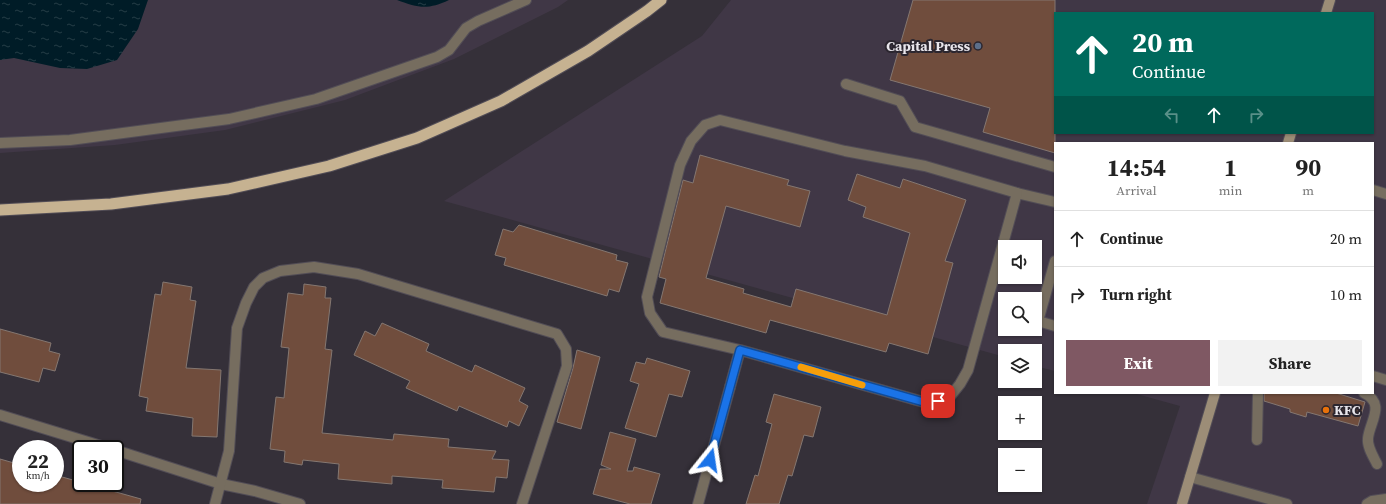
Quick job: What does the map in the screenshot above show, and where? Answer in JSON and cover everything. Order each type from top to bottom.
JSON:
[{"type":"highway","points":[[0,210],[111,204],[228,189],[329,166],[417,138],[501,101],[588,51],[661,0]]},
{"type":"main road","points":[[1326,12],[1330,0]]},
{"type":"main road","points":[[1182,504],[1214,394]]},
{"type":"street","points":[[0,143],[70,140],[221,120],[316,98],[437,57],[449,50],[466,28],[478,21],[526,0]]},
{"type":"street","points":[[846,84],[900,101],[915,127],[1054,167]]},
{"type":"street","points":[[1017,193],[968,370],[960,384],[948,399],[927,403],[740,350],[663,332],[650,313],[647,297],[680,165],[691,141],[705,125],[720,120],[845,151],[925,166],[1017,193],[1054,202]]},
{"type":"street","points":[[1374,190],[1386,194]]},
{"type":"street","points":[[1054,265],[1038,321],[1054,326]]},
{"type":"street","points":[[215,504],[229,451],[237,328],[246,303],[254,287],[263,278],[280,271],[314,267],[358,274],[557,334],[566,349],[567,366],[522,504]]},
{"type":"street","points":[[698,504],[740,350]]},
{"type":"street","points":[[1374,376],[1386,380]]},
{"type":"street","points":[[1257,440],[1258,394]]},
{"type":"street","points":[[1365,394],[1376,404],[1376,411],[1368,438],[1370,448],[1377,464]]},
{"type":"street","points":[[0,415],[82,440]]},
{"type":"street","points":[[124,453],[221,484],[255,491],[300,504]]},
{"type":"street","points":[[1190,477],[1287,504]]},
{"type":"street","points":[[1367,504],[1372,501],[1386,499]]},
{"type":"shaded area","points":[[0,0],[568,0],[558,7],[454,59],[345,100],[225,130],[115,145],[0,153]]},
{"type":"shaded area","points":[[731,0],[1386,0],[1386,504],[1147,504],[1180,406],[1137,394],[1374,394],[1374,142],[1054,142],[1054,371],[1042,368],[1042,344],[998,344],[998,355],[444,201],[702,36]]},
{"type":"water","points":[[0,0],[148,0],[138,29],[117,60],[87,69],[60,68],[14,58],[0,60]]},
{"type":"water","points":[[397,0],[449,0],[429,7],[423,7]]},
{"type":"building","name":"Capital Press","points":[[913,0],[1055,0],[1054,153],[983,132],[990,108],[890,80]]},
{"type":"building","points":[[700,155],[789,180],[787,185],[810,191],[800,227],[726,206],[706,278],[744,289],[743,293],[791,307],[796,289],[887,315],[910,233],[863,217],[866,207],[848,200],[857,174],[900,188],[903,179],[966,200],[945,261],[953,263],[928,354],[889,343],[886,352],[770,320],[766,333],[660,303],[666,279],[659,277],[683,180],[693,183]]},
{"type":"building","points":[[519,225],[617,255],[616,260],[628,263],[619,292],[609,289],[607,296],[504,265],[506,258],[495,255],[503,229],[513,232]]},
{"type":"building","points":[[163,282],[192,287],[190,300],[196,301],[186,368],[221,370],[217,437],[192,436],[193,418],[146,411],[148,398],[139,396],[155,294],[161,295]]},
{"type":"building","points":[[304,284],[326,287],[325,298],[331,298],[325,349],[332,350],[322,433],[393,440],[394,434],[449,439],[448,447],[496,451],[492,459],[509,460],[507,478],[496,477],[494,492],[442,488],[443,480],[392,476],[392,484],[338,479],[339,464],[303,460],[302,465],[284,462],[285,451],[270,449],[276,397],[284,398],[289,348],[281,347],[288,293],[303,295]]},
{"type":"building","points":[[382,323],[429,344],[426,351],[472,372],[475,365],[525,388],[519,401],[528,406],[519,426],[509,421],[507,427],[459,406],[457,411],[406,388],[410,381],[354,355],[365,331],[375,336]]},
{"type":"building","points":[[0,329],[51,343],[49,351],[60,354],[55,371],[43,368],[39,382],[0,372]]},
{"type":"building","points":[[577,350],[600,357],[581,429],[557,422]]},
{"type":"building","points":[[647,358],[690,371],[682,397],[669,394],[656,437],[625,428],[639,384],[630,381],[636,362],[645,364]]},
{"type":"building","points":[[774,394],[821,407],[813,437],[804,435],[792,476],[788,475],[779,504],[746,504],[755,475],[758,476],[772,424],[766,422]]},
{"type":"building","name":"KFC","points":[[1264,394],[1339,394],[1365,402],[1358,426],[1307,412],[1306,417],[1290,412],[1290,409],[1264,401]]},
{"type":"building","points":[[610,432],[636,439],[627,471],[633,471],[634,467],[660,474],[651,504],[630,504],[593,494],[600,469],[611,469],[601,465]]},
{"type":"building","points":[[0,459],[12,462],[12,492],[64,492],[64,478],[72,480],[72,492],[116,492],[141,499],[140,504],[0,504]]},
{"type":"slow traffic","points":[[801,367],[862,385]]},
{"type":"place","name":"Capital Press","points":[[978,46]]},
{"type":"place","name":"KFC","points":[[1326,410]]},
{"type":"route","points":[[710,460],[740,350],[927,403],[938,401]]}]
